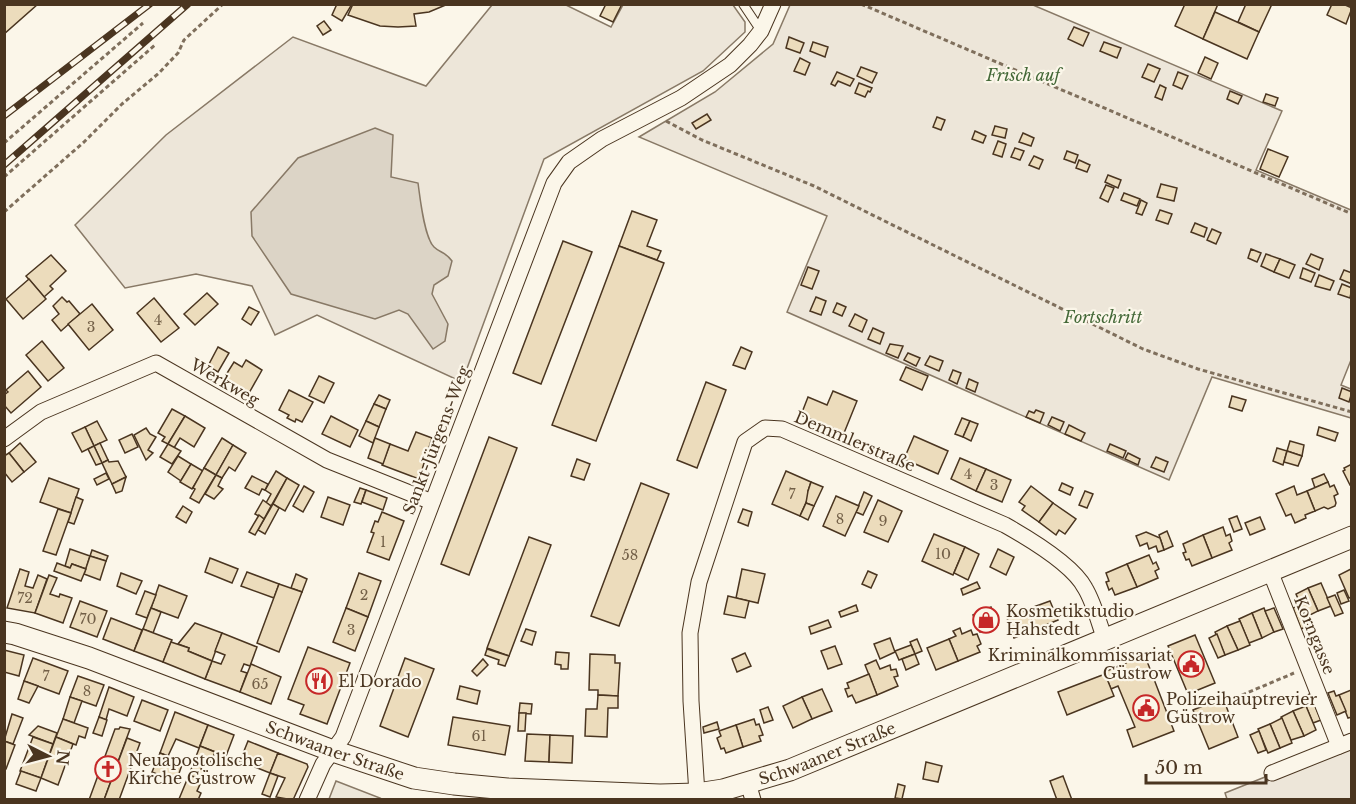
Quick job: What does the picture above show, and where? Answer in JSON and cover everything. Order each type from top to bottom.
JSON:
[{"type":"main road","name":"Schwaaner Straße","points":[[4,632],[89,658],[333,751],[414,777],[454,784],[629,795],[751,791],[790,770],[1352,537]]},
{"type":"street","name":"Sankt-Jürgens-Weg","points":[[307,800],[323,764],[343,736],[554,183],[569,162],[602,139],[681,98],[716,76],[750,45],[761,31],[773,4]]},
{"type":"street","name":"Werkweg","points":[[4,439],[40,412],[156,363],[327,460],[432,502]]},
{"type":"street","name":"Demmlerstraße","points":[[697,794],[691,701],[690,633],[699,582],[745,442],[765,428],[782,429],[1005,525],[1028,538],[1061,562],[1085,586],[1105,640]]},
{"type":"street","name":"Korngasse","points":[[1270,571],[1308,667],[1346,743],[1272,773]]},
{"type":"lane","points":[[743,4],[761,31]]},
{"type":"path","points":[[4,212],[159,73],[178,53],[184,40],[223,4]]},
{"type":"path","points":[[861,4],[1352,214]]},
{"type":"path","points":[[4,143],[143,23]]},
{"type":"path","points":[[4,177],[154,45]]},
{"type":"path","points":[[651,113],[702,140],[814,186],[1143,349],[1198,369],[1352,412]]},
{"type":"path","points":[[1235,698],[1308,667]]},
{"type":"green space","points":[[492,5],[566,5],[611,27],[623,5],[733,5],[745,22],[745,32],[703,71],[544,159],[462,382],[317,315],[275,335],[252,286],[196,274],[125,288],[75,225],[166,135],[293,37],[426,86]]},
{"type":"green space","name":"Fortschritt","points":[[790,5],[1033,5],[1282,111],[1256,170],[1351,210],[1351,360],[1341,385],[1351,389],[1351,418],[1212,377],[1169,480],[787,312],[827,216],[639,137],[715,92],[773,44]]},
{"type":"green space","points":[[1351,749],[1351,799],[1227,799],[1225,793],[1265,777],[1267,781]]},
{"type":"shaded area","points":[[375,128],[393,135],[391,177],[418,183],[423,216],[431,242],[452,261],[448,276],[434,285],[432,294],[448,324],[445,341],[433,349],[408,314],[399,310],[375,319],[291,294],[252,236],[251,212],[298,158]]},
{"type":"shaded area","points":[[336,781],[380,798],[329,799]]},
{"type":"building","points":[[4,4],[38,4],[4,34]]},
{"type":"building","points":[[337,4],[352,4],[342,21],[332,15]]},
{"type":"building","points":[[353,4],[448,4],[429,12],[414,14],[416,26],[398,27],[380,26],[348,15]]},
{"type":"building","points":[[606,4],[622,4],[613,22],[600,16]]},
{"type":"building","points":[[1185,4],[1218,4],[1203,39],[1175,26]]},
{"type":"building","points":[[1246,4],[1272,4],[1259,32],[1238,22]]},
{"type":"building","points":[[1332,4],[1343,4],[1352,8],[1346,24],[1327,15]]},
{"type":"building","points":[[1215,12],[1259,32],[1247,59],[1203,39]]},
{"type":"building","points":[[324,21],[331,30],[323,35],[317,26]]},
{"type":"building","points":[[1074,27],[1089,33],[1083,46],[1068,39]]},
{"type":"building","points":[[789,37],[804,43],[800,53],[786,48]]},
{"type":"building","points":[[813,42],[828,47],[825,57],[810,51]]},
{"type":"building","points":[[1104,42],[1121,48],[1117,58],[1100,51]]},
{"type":"building","points":[[1205,57],[1218,63],[1211,79],[1198,73]]},
{"type":"building","points":[[800,58],[810,63],[805,75],[794,71]]},
{"type":"building","points":[[1148,64],[1160,69],[1154,82],[1142,77]]},
{"type":"building","points":[[861,67],[877,73],[872,83],[857,76]]},
{"type":"building","points":[[837,72],[854,79],[850,86],[838,81],[835,86],[831,84]]},
{"type":"building","points":[[1178,72],[1188,76],[1182,89],[1173,85]]},
{"type":"building","points":[[859,83],[872,88],[865,97],[855,93]]},
{"type":"building","points":[[1160,85],[1166,88],[1162,100],[1155,97]]},
{"type":"building","points":[[1230,91],[1242,96],[1238,104],[1227,99]]},
{"type":"building","points":[[1266,94],[1278,98],[1275,106],[1263,102]]},
{"type":"building","points":[[707,114],[711,120],[696,129],[692,123]]},
{"type":"building","points":[[937,117],[945,120],[941,130],[933,127]]},
{"type":"building","points":[[995,126],[1007,129],[1005,138],[992,135]]},
{"type":"building","points":[[975,131],[986,136],[983,143],[972,139]]},
{"type":"building","points":[[1023,133],[1034,138],[1031,146],[1019,142]]},
{"type":"building","points":[[998,141],[1006,144],[1002,157],[993,154]]},
{"type":"building","points":[[1015,148],[1024,151],[1020,160],[1011,157]]},
{"type":"building","points":[[1268,149],[1288,157],[1279,177],[1260,169]]},
{"type":"building","points":[[1067,151],[1078,155],[1075,163],[1064,159]]},
{"type":"building","points":[[1034,156],[1043,160],[1039,169],[1029,165]]},
{"type":"building","points":[[1079,160],[1090,165],[1087,172],[1076,168]]},
{"type":"building","points":[[1108,175],[1121,180],[1118,188],[1105,182]]},
{"type":"building","points":[[1161,184],[1177,188],[1174,201],[1157,197]]},
{"type":"building","points":[[1106,185],[1114,188],[1108,202],[1100,198]]},
{"type":"building","points":[[1124,193],[1140,199],[1137,206],[1121,200]]},
{"type":"building","points":[[1141,200],[1147,203],[1142,215],[1136,213]]},
{"type":"building","points":[[1160,210],[1172,214],[1168,224],[1156,220]]},
{"type":"building","points":[[632,211],[657,220],[647,246],[661,251],[657,260],[619,246]]},
{"type":"building","points":[[1195,223],[1207,228],[1204,237],[1191,232]]},
{"type":"building","points":[[1212,229],[1221,233],[1216,244],[1207,240]]},
{"type":"building","points":[[563,241],[592,252],[541,384],[513,373]]},
{"type":"building","points":[[619,246],[664,263],[596,441],[552,425]]},
{"type":"building","points":[[1251,249],[1261,253],[1257,262],[1248,258]]},
{"type":"building","points":[[1266,254],[1280,259],[1274,272],[1261,266]]},
{"type":"building","points":[[1311,254],[1323,259],[1319,270],[1306,264]]},
{"type":"building","points":[[51,255],[66,271],[50,286],[53,289],[44,297],[26,276]]},
{"type":"building","points":[[1280,259],[1295,265],[1289,278],[1274,272]]},
{"type":"building","points":[[808,267],[819,271],[812,289],[801,285]]},
{"type":"building","points":[[1303,268],[1315,273],[1311,282],[1300,278]]},
{"type":"building","points":[[1344,270],[1352,273],[1352,284],[1340,279]]},
{"type":"building","points":[[1319,275],[1334,281],[1330,290],[1315,286]]},
{"type":"building","points":[[29,279],[46,299],[23,319],[6,299]]},
{"type":"building","points":[[1342,284],[1352,288],[1350,298],[1338,294]]},
{"type":"building","points":[[207,293],[218,304],[195,325],[184,314]]},
{"type":"building","points":[[62,297],[67,302],[69,301],[80,314],[61,331],[52,320],[59,314],[53,306]]},
{"type":"building","points":[[816,297],[826,301],[821,315],[810,311]]},
{"type":"building","points":[[154,298],[179,328],[161,342],[137,313]]},
{"type":"building","points":[[837,303],[846,307],[842,316],[833,312]]},
{"type":"building","points":[[92,304],[113,330],[89,350],[68,324]]},
{"type":"building","points":[[249,307],[259,312],[251,325],[242,319]]},
{"type":"building","points":[[855,314],[867,320],[862,332],[849,326]]},
{"type":"building","points":[[873,328],[884,333],[880,344],[868,339]]},
{"type":"building","points":[[42,341],[64,368],[48,381],[26,355]]},
{"type":"building","points":[[890,344],[903,346],[898,358],[886,353]]},
{"type":"building","points":[[218,347],[229,353],[218,372],[208,366]]},
{"type":"building","points":[[741,347],[752,352],[745,369],[733,365]]},
{"type":"building","points":[[908,353],[920,358],[916,366],[904,360]]},
{"type":"building","points":[[930,356],[943,361],[939,371],[925,365]]},
{"type":"building","points":[[246,360],[262,370],[249,393],[224,378],[234,362],[242,367]]},
{"type":"building","points":[[906,367],[928,376],[922,390],[900,380]]},
{"type":"building","points":[[953,370],[961,373],[957,384],[949,380]]},
{"type":"building","points":[[28,371],[41,387],[11,413],[4,405],[4,395],[8,392],[6,390]]},
{"type":"building","points":[[319,376],[334,383],[324,403],[309,396]]},
{"type":"building","points":[[969,379],[978,383],[975,392],[966,388]]},
{"type":"building","points":[[706,382],[726,390],[697,468],[677,460]]},
{"type":"building","points":[[1342,388],[1352,392],[1349,402],[1339,398]]},
{"type":"building","points":[[289,390],[313,402],[302,422],[296,419],[295,422],[287,418],[289,415],[279,410]]},
{"type":"building","points":[[833,391],[857,401],[844,433],[801,415],[808,397],[827,405]]},
{"type":"building","points":[[379,395],[390,400],[386,409],[374,404]]},
{"type":"building","points":[[1232,396],[1246,400],[1242,411],[1229,407]]},
{"type":"building","points":[[374,404],[386,409],[379,427],[366,421]]},
{"type":"building","points":[[172,409],[185,416],[168,444],[162,441],[165,437],[158,433]]},
{"type":"building","points":[[1036,410],[1044,413],[1040,423],[1026,417],[1029,411],[1034,413]]},
{"type":"building","points":[[185,416],[205,428],[194,447],[180,438],[174,448],[168,444]]},
{"type":"building","points":[[331,416],[358,430],[350,447],[322,434]]},
{"type":"building","points":[[1052,417],[1064,422],[1060,431],[1048,425]]},
{"type":"building","points":[[962,418],[970,421],[963,437],[955,434]]},
{"type":"building","points":[[97,421],[107,440],[94,446],[85,427]]},
{"type":"building","points":[[366,421],[379,427],[373,443],[359,436]]},
{"type":"building","points":[[970,421],[978,424],[971,441],[963,437]]},
{"type":"building","points":[[1069,425],[1085,433],[1081,441],[1065,434]]},
{"type":"building","points":[[85,427],[94,446],[82,452],[72,433]]},
{"type":"building","points":[[1319,427],[1338,433],[1335,441],[1317,435]]},
{"type":"building","points":[[146,428],[156,437],[148,450],[153,453],[146,460],[134,435]]},
{"type":"building","points":[[416,432],[432,438],[419,479],[382,465],[390,444],[408,451]]},
{"type":"building","points":[[132,434],[138,447],[125,453],[119,440]]},
{"type":"building","points":[[914,436],[948,451],[938,474],[904,459]]},
{"type":"building","points":[[489,437],[517,448],[469,575],[441,564]]},
{"type":"building","points":[[222,438],[233,445],[216,475],[204,468]]},
{"type":"building","points":[[375,438],[390,444],[383,464],[368,458]]},
{"type":"building","points":[[1290,441],[1304,445],[1302,456],[1287,451]]},
{"type":"building","points":[[20,443],[36,462],[24,472],[9,453]]},
{"type":"building","points":[[100,443],[108,460],[102,463],[94,446]]},
{"type":"building","points":[[168,444],[181,451],[172,464],[160,457]]},
{"type":"building","points":[[1110,444],[1126,451],[1123,458],[1107,451]]},
{"type":"building","points":[[233,445],[246,453],[235,471],[229,467],[222,478],[216,475]]},
{"type":"building","points":[[94,446],[102,463],[96,465],[88,449]]},
{"type":"building","points":[[1277,448],[1287,451],[1283,465],[1273,461]]},
{"type":"building","points":[[1287,451],[1302,456],[1298,466],[1284,462]]},
{"type":"building","points":[[9,453],[24,472],[12,482],[4,472],[4,456]]},
{"type":"building","points":[[1128,453],[1140,459],[1138,465],[1125,459]]},
{"type":"building","points":[[178,456],[191,464],[181,481],[168,472]]},
{"type":"building","points":[[1156,457],[1168,462],[1164,472],[1151,467]]},
{"type":"building","points":[[960,458],[986,469],[976,491],[951,479]]},
{"type":"building","points":[[577,459],[590,464],[584,480],[571,476]]},
{"type":"building","points":[[108,460],[109,462],[118,461],[126,477],[112,484],[102,463]]},
{"type":"building","points":[[191,464],[203,471],[192,489],[180,482]]},
{"type":"building","points":[[1352,464],[1352,484],[1350,485],[1343,471]]},
{"type":"building","points":[[204,468],[216,475],[199,503],[190,498]]},
{"type":"building","points":[[986,469],[1011,480],[1002,502],[976,491]]},
{"type":"building","points":[[276,471],[287,478],[271,506],[266,503],[271,494],[265,490]]},
{"type":"building","points":[[786,471],[811,482],[808,498],[800,516],[772,504]]},
{"type":"building","points":[[106,473],[109,479],[97,485],[94,479]]},
{"type":"building","points":[[1324,474],[1328,482],[1315,488],[1312,479]]},
{"type":"building","points":[[216,475],[222,478],[218,486],[223,489],[214,499],[205,494]]},
{"type":"building","points":[[252,476],[268,484],[259,495],[245,488]]},
{"type":"building","points":[[126,477],[122,491],[116,493],[112,484]]},
{"type":"building","points":[[49,478],[79,489],[71,513],[40,502]]},
{"type":"building","points":[[287,478],[299,485],[285,511],[273,504]]},
{"type":"building","points":[[811,482],[823,487],[814,506],[806,503]]},
{"type":"building","points":[[1328,482],[1330,487],[1334,485],[1338,494],[1334,496],[1335,506],[1315,511],[1307,491]]},
{"type":"building","points":[[641,483],[669,494],[619,626],[591,616]]},
{"type":"building","points":[[1062,483],[1073,488],[1070,495],[1059,490]]},
{"type":"building","points":[[304,486],[314,492],[303,512],[293,506]]},
{"type":"building","points":[[1031,486],[1053,503],[1039,522],[1022,510],[1025,506],[1019,502]]},
{"type":"building","points":[[1294,486],[1297,495],[1307,491],[1315,511],[1295,523],[1291,514],[1286,516],[1276,494]]},
{"type":"building","points":[[360,488],[366,490],[361,504],[354,502]]},
{"type":"building","points":[[366,490],[387,498],[383,510],[362,502]]},
{"type":"building","points":[[1085,491],[1093,494],[1087,508],[1079,505]]},
{"type":"building","points":[[864,492],[872,496],[863,515],[856,512]]},
{"type":"building","points":[[836,496],[859,506],[845,536],[823,526]]},
{"type":"building","points":[[76,497],[83,500],[74,524],[68,522]]},
{"type":"building","points":[[328,497],[350,505],[343,525],[321,517]]},
{"type":"building","points":[[263,500],[271,506],[264,519],[255,514]]},
{"type":"building","points":[[878,500],[902,511],[888,542],[864,532]]},
{"type":"building","points":[[806,503],[814,506],[808,520],[800,516]]},
{"type":"building","points":[[1053,503],[1076,519],[1065,534],[1059,530],[1056,535],[1039,522]]},
{"type":"building","points":[[273,504],[279,508],[265,534],[258,530]]},
{"type":"building","points":[[183,506],[192,512],[186,523],[176,517]]},
{"type":"building","points":[[58,509],[71,513],[56,555],[43,551]]},
{"type":"building","points":[[743,509],[752,512],[748,526],[738,522]]},
{"type":"building","points":[[382,512],[404,521],[389,560],[367,552],[374,533],[371,532],[375,521],[378,522]]},
{"type":"building","points":[[259,515],[264,519],[255,535],[249,532]]},
{"type":"building","points":[[1237,516],[1242,529],[1234,532],[1229,519]]},
{"type":"building","points":[[1260,517],[1265,529],[1250,535],[1245,523]]},
{"type":"building","points":[[1223,527],[1226,536],[1230,534],[1232,541],[1229,543],[1232,550],[1212,558],[1203,535]]},
{"type":"building","points":[[1167,531],[1173,546],[1164,550],[1159,535]]},
{"type":"building","points":[[1146,532],[1160,538],[1164,550],[1158,552],[1156,546],[1149,549],[1147,543],[1140,546],[1136,536]]},
{"type":"building","points":[[934,534],[965,547],[953,575],[922,561]]},
{"type":"building","points":[[1203,535],[1212,558],[1192,566],[1183,553],[1186,552],[1183,544]]},
{"type":"building","points":[[529,537],[551,545],[509,656],[487,648]]},
{"type":"building","points":[[965,547],[979,554],[968,580],[954,573]]},
{"type":"building","points":[[70,549],[90,556],[86,569],[72,564],[70,568],[65,566]]},
{"type":"building","points":[[998,549],[1014,557],[1006,575],[990,567]]},
{"type":"building","points":[[92,550],[108,556],[106,561],[90,556]]},
{"type":"building","points":[[1149,555],[1153,564],[1156,562],[1159,569],[1155,571],[1158,578],[1137,587],[1127,564]]},
{"type":"building","points":[[90,556],[106,561],[100,580],[84,574]]},
{"type":"building","points":[[210,558],[238,569],[232,583],[205,572]]},
{"type":"building","points":[[57,563],[70,568],[72,564],[86,569],[81,581],[54,571]]},
{"type":"building","points":[[1127,564],[1137,587],[1115,595],[1112,588],[1109,590],[1106,573]]},
{"type":"building","points":[[20,569],[29,572],[25,586],[33,588],[38,575],[47,579],[35,613],[7,608]]},
{"type":"building","points":[[742,569],[765,574],[758,603],[736,598]]},
{"type":"building","points":[[1351,569],[1352,597],[1349,598],[1339,575]]},
{"type":"building","points":[[868,571],[877,575],[871,588],[862,584]]},
{"type":"building","points":[[247,572],[279,584],[274,598],[241,586]]},
{"type":"building","points":[[121,573],[142,581],[136,594],[117,586]]},
{"type":"building","points":[[359,573],[381,581],[368,617],[346,608]]},
{"type":"building","points":[[296,574],[307,579],[302,592],[291,588]]},
{"type":"building","points":[[49,575],[57,578],[50,594],[72,598],[63,623],[35,613]]},
{"type":"building","points":[[977,582],[980,588],[963,595],[961,589]]},
{"type":"building","points":[[1321,583],[1331,606],[1318,611],[1308,588]]},
{"type":"building","points":[[279,584],[302,592],[279,652],[257,643]]},
{"type":"building","points":[[159,585],[187,596],[178,618],[151,608]]},
{"type":"building","points":[[1308,588],[1318,611],[1306,617],[1296,594]]},
{"type":"building","points":[[1344,590],[1349,601],[1341,604],[1337,593]]},
{"type":"building","points":[[145,591],[156,595],[147,618],[136,614]]},
{"type":"building","points":[[1335,595],[1343,613],[1335,616],[1327,598]]},
{"type":"building","points":[[728,596],[749,601],[745,618],[724,614]]},
{"type":"building","points":[[80,601],[107,611],[97,637],[70,627]]},
{"type":"building","points":[[1050,601],[1058,620],[1036,629],[1028,609]]},
{"type":"building","points":[[856,605],[858,611],[841,617],[839,612]]},
{"type":"building","points":[[1301,605],[1308,626],[1301,629],[1293,608]]},
{"type":"building","name":"Kosmetikstudio Hahstedt","points":[[991,607],[998,625],[980,632],[973,615]]},
{"type":"building","points":[[151,608],[161,612],[153,633],[143,629]]},
{"type":"building","points":[[346,608],[368,617],[355,651],[333,642]]},
{"type":"building","points":[[1264,608],[1274,632],[1262,638],[1252,613]]},
{"type":"building","points":[[1274,608],[1283,629],[1274,632],[1265,611]]},
{"type":"building","points":[[1028,609],[1036,629],[1014,638],[1007,618]]},
{"type":"building","points":[[1252,613],[1262,638],[1249,643],[1239,619]]},
{"type":"building","points":[[111,618],[142,630],[134,651],[103,639]]},
{"type":"building","points":[[828,620],[831,627],[811,634],[809,627]]},
{"type":"building","points":[[1240,621],[1250,645],[1238,650],[1227,626]]},
{"type":"building","points":[[195,623],[222,633],[212,661],[178,644]]},
{"type":"building","points":[[1227,626],[1238,650],[1225,655],[1215,632]]},
{"type":"building","points":[[960,628],[962,634],[971,630],[973,635],[977,634],[981,644],[977,646],[980,652],[958,661],[949,639],[956,636],[953,631]]},
{"type":"building","points":[[143,629],[172,640],[163,662],[134,651]]},
{"type":"building","points":[[526,629],[536,632],[532,645],[521,641]]},
{"type":"building","points":[[222,633],[257,647],[250,666],[244,664],[241,671],[247,673],[240,692],[205,679],[212,661],[221,664],[225,655],[215,651]]},
{"type":"building","points":[[1217,634],[1225,655],[1218,658],[1209,638]]},
{"type":"building","name":"Kriminalkommissariat Güstrow","points":[[1195,635],[1215,683],[1188,694],[1168,646]]},
{"type":"building","points":[[890,638],[895,652],[880,659],[874,644]]},
{"type":"building","points":[[917,639],[922,651],[915,654],[910,642]]},
{"type":"building","points":[[949,639],[958,661],[936,670],[927,648]]},
{"type":"building","points":[[171,642],[189,648],[188,651],[212,661],[205,679],[163,662]]},
{"type":"building","points":[[911,645],[915,654],[899,660],[895,651]]},
{"type":"building","points":[[835,646],[842,664],[828,669],[821,651]]},
{"type":"building","name":"El Dorado","points":[[308,647],[350,663],[327,724],[300,714],[304,705],[288,699]]},
{"type":"building","points":[[487,649],[509,656],[505,666],[498,664],[499,660],[485,655]]},
{"type":"building","points":[[4,650],[24,655],[19,676],[4,672]]},
{"type":"building","points":[[556,652],[569,653],[568,669],[561,669],[561,665],[555,664]]},
{"type":"building","points":[[745,653],[751,666],[737,672],[732,659]]},
{"type":"building","points":[[590,654],[615,655],[615,663],[620,663],[618,696],[598,695],[598,690],[589,690]]},
{"type":"building","points":[[915,654],[919,664],[906,670],[902,659]]},
{"type":"building","name":"Polizeihauptrevier Güstrow","points":[[1145,656],[1174,731],[1133,747],[1127,730],[1135,727],[1118,686],[1111,689],[1104,672],[1126,663],[1125,660],[1133,657],[1135,660]]},
{"type":"building","points":[[33,658],[68,671],[59,694],[24,681]]},
{"type":"building","points":[[405,658],[434,669],[408,737],[380,726]]},
{"type":"building","points":[[483,659],[488,665],[477,676],[472,671]]},
{"type":"building","points":[[876,660],[880,669],[890,665],[891,670],[896,669],[898,676],[894,677],[898,686],[877,695],[865,665]]},
{"type":"building","points":[[251,664],[281,677],[271,704],[240,692]]},
{"type":"building","points":[[869,674],[877,695],[856,703],[852,695],[848,697],[845,689],[849,688],[847,683]]},
{"type":"building","points":[[1105,674],[1114,696],[1067,715],[1058,692]]},
{"type":"building","points":[[78,676],[104,685],[96,706],[70,697]]},
{"type":"building","points":[[24,681],[38,686],[29,703],[18,699]]},
{"type":"building","points":[[460,686],[480,691],[477,704],[457,699]]},
{"type":"building","points":[[109,687],[134,697],[127,716],[109,709],[106,720],[99,717]]},
{"type":"building","points":[[822,689],[832,711],[812,719],[802,697]]},
{"type":"building","points":[[1351,690],[1352,717],[1348,718],[1339,695]]},
{"type":"building","points":[[1334,691],[1336,696],[1339,695],[1346,711],[1337,715],[1328,693]]},
{"type":"building","points":[[1310,694],[1321,720],[1313,723],[1302,697]]},
{"type":"building","points":[[598,695],[618,696],[618,708],[608,708],[607,737],[585,736],[586,709],[597,709]]},
{"type":"building","points":[[70,697],[82,701],[74,723],[63,719]]},
{"type":"building","points":[[802,697],[812,719],[793,728],[783,706]]},
{"type":"building","points":[[1223,698],[1238,737],[1209,749],[1193,710]]},
{"type":"building","points":[[142,700],[168,710],[160,731],[134,721]]},
{"type":"building","points":[[520,703],[532,704],[531,714],[519,713]]},
{"type":"building","points":[[1306,706],[1316,730],[1304,736],[1293,711]]},
{"type":"building","points":[[768,707],[773,720],[764,723],[760,710]]},
{"type":"building","points":[[1293,711],[1304,736],[1291,740],[1281,717]]},
{"type":"building","points":[[175,712],[208,725],[199,748],[176,739],[168,756],[160,753]]},
{"type":"building","points":[[519,713],[526,713],[525,731],[518,731]]},
{"type":"building","points":[[12,714],[23,718],[13,744],[4,741]]},
{"type":"building","points":[[99,717],[107,720],[102,736],[93,733]]},
{"type":"building","points":[[453,717],[510,726],[505,755],[448,745]]},
{"type":"building","points":[[1282,718],[1292,743],[1280,748],[1270,724]]},
{"type":"building","points":[[63,719],[88,728],[85,738],[79,736],[76,745],[56,737]]},
{"type":"building","points":[[754,719],[756,725],[759,724],[763,735],[759,736],[761,741],[743,747],[736,725]]},
{"type":"building","points":[[717,722],[719,729],[704,733],[703,727]]},
{"type":"building","points":[[1270,724],[1280,748],[1268,753],[1258,729]]},
{"type":"building","points":[[208,725],[234,735],[226,756],[200,746]]},
{"type":"building","points":[[736,725],[743,747],[726,753],[724,748],[721,749],[717,738],[721,736],[719,731]]},
{"type":"building","points":[[38,726],[57,733],[53,744],[29,735]]},
{"type":"building","name":"Neuapostolische Kirche Güstrow","points":[[120,727],[130,729],[104,800],[89,800],[115,729]]},
{"type":"building","points":[[1259,731],[1266,750],[1258,753],[1250,735]]},
{"type":"building","points":[[527,734],[550,735],[549,762],[525,761]]},
{"type":"building","points":[[550,735],[573,736],[572,763],[549,762]]},
{"type":"building","points":[[33,737],[53,744],[41,778],[20,771]]},
{"type":"building","points":[[56,737],[73,744],[58,785],[41,778]]},
{"type":"building","points":[[127,738],[140,743],[119,800],[104,800]]},
{"type":"building","points":[[4,741],[15,745],[6,769],[4,769]]},
{"type":"building","points":[[248,741],[278,753],[270,773],[240,761]]},
{"type":"building","points":[[200,746],[215,752],[211,762],[205,759],[201,769],[206,771],[202,780],[189,775]]},
{"type":"building","points":[[160,753],[183,762],[176,782],[152,772]]},
{"type":"building","points":[[278,753],[307,764],[308,767],[293,800],[276,797],[285,778],[270,773]]},
{"type":"building","points":[[926,762],[942,766],[938,782],[923,779]]},
{"type":"building","points":[[21,771],[41,778],[36,791],[16,784]]},
{"type":"building","points":[[270,773],[278,776],[270,797],[262,794]]},
{"type":"building","points":[[189,775],[202,780],[197,791],[201,793],[198,800],[179,799]]},
{"type":"building","points":[[1063,776],[1072,800],[1057,800],[1050,781]]},
{"type":"building","points":[[898,784],[905,786],[902,799],[895,798]]},
{"type":"railway","points":[[4,116],[150,4]]},
{"type":"railway","points":[[4,165],[188,4]]},
{"type":"place","name":"Kosmetikstudio Hahstedt","points":[[986,620]]},
{"type":"place","name":"Kriminalkommissariat Güstrow","points":[[1191,664]]},
{"type":"place","name":"El Dorado","points":[[319,681]]},
{"type":"place","name":"Polizeihauptrevier Güstrow","points":[[1146,708]]},
{"type":"place","name":"Neuapostolische Kirche Güstrow","points":[[108,769]]},
{"type":"park label","name":"Frisch auf","points":[[1023,75]]}]
